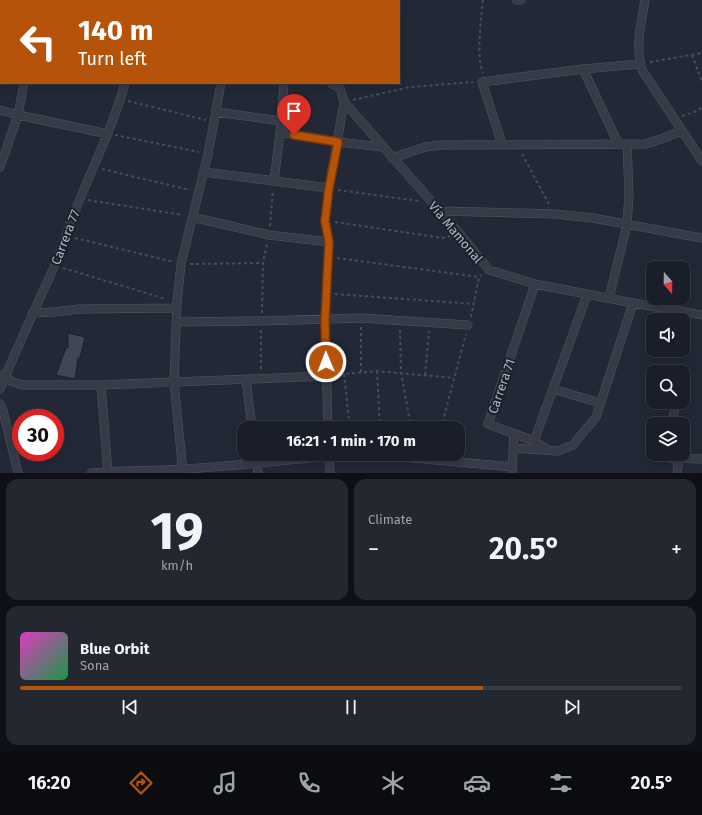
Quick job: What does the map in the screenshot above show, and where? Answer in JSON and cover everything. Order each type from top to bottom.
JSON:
[{"type":"street","points":[[516,0],[521,0]]},
{"type":"street","points":[[645,0],[638,38],[640,64],[644,75],[702,161]]},
{"type":"street","points":[[502,144],[485,81],[583,69],[640,64]]},
{"type":"street","points":[[583,69],[623,144],[629,194],[627,225],[609,298]]},
{"type":"street","points":[[0,167],[18,115],[24,84]]},
{"type":"street","name":"Carrera 77","points":[[0,389],[2,376],[54,266],[79,199],[108,134],[121,99],[125,84]]},
{"type":"street","points":[[183,471],[174,382],[177,305],[181,264],[215,122],[220,84]]},
{"type":"street","points":[[274,181],[284,84]]},
{"type":"street","name":"Vía Mamonal","points":[[333,84],[340,88],[344,102],[460,234],[489,270],[535,284],[587,295],[702,315]]},
{"type":"street","points":[[328,421],[325,320],[329,242],[325,221],[329,188],[344,102]]},
{"type":"street","points":[[0,110],[108,134]]},
{"type":"street","points":[[216,112],[281,121]]},
{"type":"street","points":[[392,158],[425,148],[442,145],[646,144],[681,131]]},
{"type":"street","points":[[280,132],[338,142],[382,147]]},
{"type":"street","points":[[204,172],[329,188]]},
{"type":"street","points":[[439,211],[555,214],[593,218],[702,238]]},
{"type":"street","points":[[192,217],[269,235],[329,242]]},
{"type":"street","name":"Carrera 71","points":[[514,434],[488,424],[535,284]]},
{"type":"street","points":[[534,441],[587,295]]},
{"type":"street","points":[[513,448],[558,451],[573,445],[596,417],[633,303]]},
{"type":"street","points":[[32,313],[78,309],[177,305]]},
{"type":"street","points":[[176,322],[262,322],[361,318],[468,325]]},
{"type":"street","points":[[2,376],[22,385],[101,385],[326,376]]},
{"type":"street","points":[[246,379],[251,421]]},
{"type":"street","points":[[101,385],[108,472]]},
{"type":"street","points":[[553,389],[600,403]]},
{"type":"street","points":[[0,404],[18,473]]},
{"type":"street","points":[[433,461],[512,470],[514,434],[534,441],[548,451]]},
{"type":"street","points":[[690,458],[702,459]]},
{"type":"street","points":[[91,473],[258,469],[299,461]]},
{"type":"street","points":[[329,461],[330,473]]},
{"type":"street","points":[[677,473],[678,461]]},
{"type":"path","points":[[344,102],[410,86],[485,81],[481,69],[480,53],[483,0]]},
{"type":"path","points":[[640,64],[702,53]]},
{"type":"path","points":[[692,55],[702,82]]},
{"type":"path","points":[[121,99],[215,122]]},
{"type":"path","points":[[674,119],[697,111],[702,107]]},
{"type":"path","points":[[108,134],[208,154]]},
{"type":"path","points":[[516,144],[555,214]]},
{"type":"path","points":[[94,167],[199,192]]},
{"type":"path","points":[[261,379],[263,263],[269,235],[274,181]]},
{"type":"path","points":[[329,188],[432,203]]},
{"type":"path","points":[[79,199],[192,217]]},
{"type":"path","points":[[325,221],[443,238],[460,234]]},
{"type":"path","points":[[66,236],[181,264],[263,263]]},
{"type":"path","points":[[328,256],[479,277],[489,270]]},
{"type":"path","points":[[54,266],[177,305]]},
{"type":"path","points":[[443,421],[474,304],[479,277]]},
{"type":"path","points":[[326,293],[474,304]]},
{"type":"path","points":[[361,318],[361,372]]},
{"type":"path","points":[[400,320],[401,372],[410,421]]},
{"type":"path","points":[[425,375],[430,322]]},
{"type":"path","points":[[326,376],[377,370],[454,378]]},
{"type":"path","points":[[377,370],[380,421]]},
{"type":"path","points":[[344,374],[349,421]]},
{"type":"building","points":[[68,333],[85,337],[80,358],[78,358],[75,379],[56,375],[66,348],[68,348]]},
{"type":"route","points":[[294,135],[338,142],[329,188],[325,221],[329,242],[325,320],[326,362]]}]
